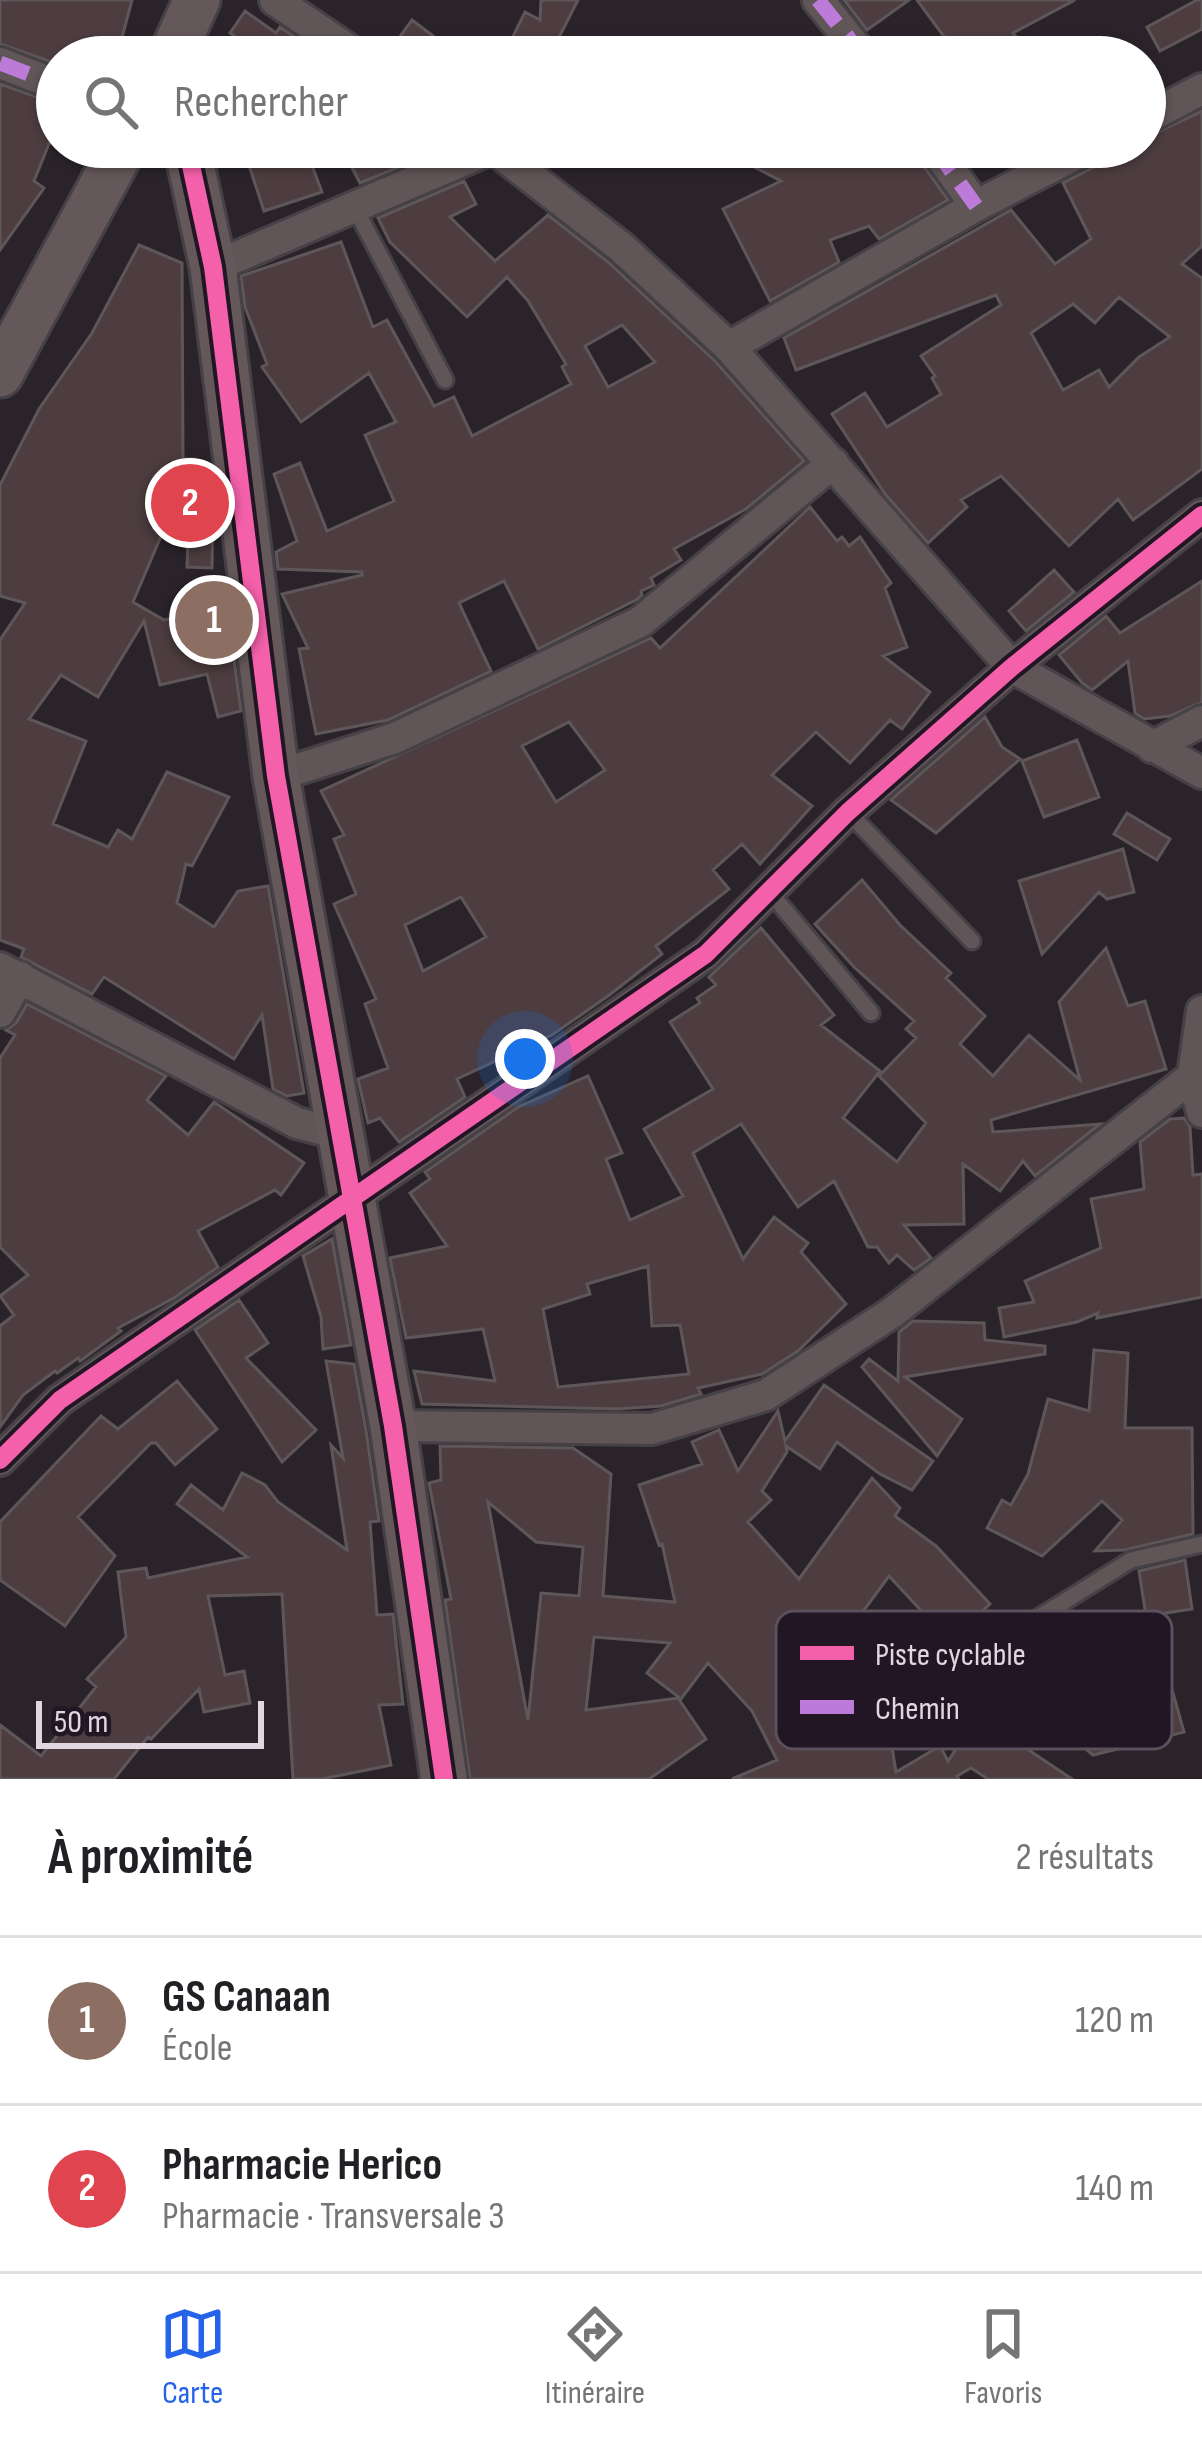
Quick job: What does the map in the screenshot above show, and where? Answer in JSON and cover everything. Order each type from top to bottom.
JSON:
[{"type":"street","points":[[181,36],[197,0]]},
{"type":"street","points":[[274,0],[328,36]]},
{"type":"street","points":[[818,0],[846,36]]},
{"type":"street","points":[[0,63],[36,77]]},
{"type":"street","points":[[1166,108],[1202,89]]},
{"type":"street","points":[[0,372],[112,168]]},
{"type":"street","points":[[192,168],[213,266],[276,776],[393,1426],[444,1779]]},
{"type":"street","points":[[213,266],[445,168]]},
{"type":"street","points":[[520,168],[621,247],[729,347],[1012,667],[1202,773]]},
{"type":"street","points":[[949,168],[976,206]]},
{"type":"street","points":[[729,347],[1049,168]]},
{"type":"street","points":[[276,776],[395,738],[640,622],[833,463]]},
{"type":"street","points":[[0,1460],[60,1400],[706,954],[848,812],[1012,667],[1202,515]]},
{"type":"street","points":[[1152,747],[1202,721]]},
{"type":"street","points":[[0,1012],[10,973],[297,1123],[339,1134]]},
{"type":"street","points":[[1202,1011],[1193,1076],[1202,1112]]},
{"type":"street","points":[[393,1426],[652,1430],[766,1395],[893,1312],[1193,1076]]},
{"type":"lane","points":[[355,208],[445,380]]},
{"type":"lane","points":[[848,812],[972,941]]},
{"type":"lane","points":[[769,891],[871,1012]]},
{"type":"lane","points":[[1049,1611],[1131,1560],[1202,1544]]},
{"type":"building","points":[[0,0],[132,0],[122,36],[36,36],[36,57],[0,44]]},
{"type":"building","points":[[541,0],[578,0],[560,36],[513,36],[525,12],[540,20]]},
{"type":"building","points":[[844,0],[909,0],[867,30]]},
{"type":"building","points":[[917,0],[1075,0],[1013,33],[1015,36],[944,36]]},
{"type":"building","points":[[1202,0],[1202,29],[1166,48],[1166,36],[1152,36],[1147,27]]},
{"type":"building","points":[[245,11],[276,33],[280,27],[293,36],[234,36],[230,33]]},
{"type":"building","points":[[412,20],[433,36],[400,36]]},
{"type":"building","points":[[0,84],[36,97],[39,168],[34,181],[44,188],[0,250]]},
{"type":"building","points":[[1202,111],[1202,246],[1182,264],[1202,278],[1202,469],[1133,520],[1118,499],[1069,546],[1001,476],[961,500],[967,507],[928,543],[885,494],[832,414],[865,393],[887,427],[941,394],[921,356],[1001,305],[996,295],[796,370],[784,338],[1011,210],[1055,264],[1091,239],[1063,183],[1092,168],[1166,168],[1166,128]],"holes":[[[1119,297],[1170,337],[1139,357],[1109,387],[1099,370],[1063,390],[1031,333],[1073,304],[1095,323]]]},
{"type":"building","points":[[250,168],[313,168],[322,192],[264,211]]},
{"type":"building","points":[[352,168],[397,168],[360,183]]},
{"type":"building","points":[[756,168],[925,168],[948,200],[879,239],[869,226],[830,240],[839,262],[770,301],[723,209],[781,181]]},
{"type":"building","points":[[464,181],[476,204],[450,217],[495,261],[548,215],[608,262],[715,361],[804,461],[746,509],[674,549],[681,560],[651,578],[654,585],[641,591],[636,600],[538,649],[504,581],[459,603],[491,671],[388,720],[316,734],[299,649],[308,648],[282,594],[362,572],[278,569],[276,552],[297,541],[274,474],[300,463],[327,531],[394,501],[365,435],[396,422],[369,373],[301,422],[262,367],[267,364],[245,307],[241,276],[341,242],[373,327],[387,320],[434,406],[454,397],[472,436],[571,384],[562,367],[566,364],[528,301],[507,277],[467,317],[390,242],[378,218]],"holes":[[[622,325],[655,362],[608,387],[585,346]]]},
{"type":"building","points":[[139,245],[182,263],[183,459],[194,459],[133,602],[164,620],[227,608],[241,711],[218,717],[207,674],[160,685],[144,621],[98,697],[61,675],[29,719],[86,741],[53,824],[108,847],[118,830],[132,839],[167,772],[229,797],[192,866],[186,864],[177,903],[214,927],[238,891],[268,886],[304,1093],[287,1096],[273,1089],[262,1015],[234,1059],[104,977],[92,994],[21,957],[24,949],[0,940],[0,640],[25,603],[0,596],[0,485],[39,409],[92,333]]},
{"type":"building","points":[[810,507],[837,541],[842,537],[849,546],[860,537],[891,583],[885,588],[907,647],[883,656],[930,692],[902,729],[890,720],[850,763],[816,732],[772,775],[812,806],[760,864],[742,844],[713,870],[729,889],[656,946],[662,954],[552,1035],[457,1079],[465,1097],[399,1142],[380,1118],[368,1123],[358,1079],[388,1068],[365,1004],[376,999],[334,904],[356,894],[334,839],[344,835],[321,791],[651,638],[660,648]],"holes":[[[569,722],[605,770],[556,802],[522,746]],[[461,897],[486,937],[423,971],[405,925]]]},
{"type":"building","points":[[189,510],[213,510],[212,568],[187,567]]},
{"type":"building","points":[[1054,570],[1074,592],[1026,631],[1009,611]]},
{"type":"building","points":[[1202,581],[1202,702],[1170,716],[1144,719],[1135,713],[1128,661],[1092,690],[1059,655],[1106,616],[1120,633]]},
{"type":"building","points":[[985,717],[1002,747],[1020,759],[936,833],[891,800]]},
{"type":"building","points":[[1077,740],[1099,797],[1044,817],[1022,761]]},
{"type":"building","points":[[1127,813],[1170,839],[1157,860],[1114,834]]},
{"type":"building","points":[[1123,849],[1134,892],[1107,899],[1099,892],[1042,954],[1019,881]]},
{"type":"building","points":[[862,880],[900,925],[951,973],[946,978],[985,1016],[960,1044],[993,1076],[1029,1035],[1080,1080],[1059,1002],[1106,948],[1128,1006],[1145,1001],[1166,1069],[991,1120],[993,1132],[1100,1124],[1035,1176],[1023,1161],[1000,1191],[963,1164],[964,1224],[904,1225],[931,1258],[914,1270],[897,1255],[889,1263],[877,1247],[868,1247],[834,1181],[798,1207],[741,1124],[693,1153],[743,1259],[774,1217],[808,1243],[801,1252],[846,1304],[798,1351],[762,1374],[698,1388],[701,1394],[661,1406],[422,1404],[414,1371],[495,1381],[483,1329],[406,1338],[390,1258],[447,1246],[410,1193],[430,1179],[425,1172],[518,1107],[588,1076],[622,1153],[606,1159],[630,1220],[683,1196],[644,1129],[713,1089],[670,1022],[700,1003],[697,998],[716,985],[709,977],[761,928],[834,1015],[821,1025],[880,1071],[843,1118],[897,1162],[926,1123],[879,1076],[916,1038],[906,1029],[914,1021],[815,924]],"holes":[[[648,1266],[652,1326],[680,1325],[689,1374],[558,1387],[543,1309],[590,1294],[587,1284]]]},
{"type":"building","points":[[27,1004],[166,1076],[147,1100],[188,1135],[214,1102],[304,1163],[281,1195],[275,1190],[198,1231],[218,1267],[118,1328],[121,1331],[80,1361],[55,1371],[23,1395],[0,1427],[0,1326],[14,1315],[0,1296],[28,1275],[0,1247],[0,1058],[15,1035],[6,1030]]},
{"type":"building","points":[[1184,1118],[1190,1127],[1193,1175],[1202,1174],[1202,1297],[1097,1318],[1098,1313],[1004,1337],[999,1308],[1034,1302],[1025,1281],[1101,1248],[1091,1199],[1144,1189],[1140,1142],[1170,1119]]},
{"type":"building","points":[[332,1239],[351,1345],[323,1349],[321,1317],[303,1256]]},
{"type":"building","points":[[239,1300],[268,1343],[246,1358],[316,1430],[282,1462],[195,1330]]},
{"type":"building","points":[[913,1321],[984,1323],[985,1340],[1045,1346],[1045,1354],[905,1377],[962,1419],[937,1456],[862,1367],[869,1359],[898,1381],[899,1332]]},
{"type":"building","points":[[1094,1350],[1128,1353],[1125,1428],[1192,1428],[1193,1534],[1125,1550],[1095,1551],[1122,1520],[1102,1501],[1042,1556],[987,1528],[1002,1500],[1011,1505],[1028,1474],[1048,1399],[1089,1411]]},
{"type":"building","points":[[326,1361],[354,1364],[366,1430],[379,1521],[370,1522],[377,1615],[393,1614],[403,1704],[379,1705],[391,1765],[322,1779],[293,1779],[282,1594],[208,1596],[225,1675],[244,1671],[250,1703],[204,1712],[199,1689],[148,1737],[114,1779],[0,1779],[0,1725],[41,1756],[96,1687],[87,1679],[126,1637],[118,1572],[146,1568],[148,1578],[247,1557],[177,1504],[191,1485],[223,1510],[242,1473],[265,1485],[278,1502],[347,1550],[331,1445],[343,1458]]},
{"type":"building","points":[[177,1381],[217,1429],[175,1465],[151,1443],[78,1517],[115,1556],[65,1626],[0,1580],[0,1522],[101,1416],[118,1429]]},
{"type":"building","points":[[824,1385],[933,1461],[912,1490],[880,1474],[837,1442],[820,1469],[786,1446],[787,1452],[762,1491],[771,1500],[748,1522],[799,1579],[872,1478],[900,1508],[895,1516],[936,1546],[990,1604],[982,1611],[922,1611],[889,1576],[863,1611],[776,1611],[776,1749],[892,1749],[896,1772],[935,1749],[942,1749],[948,1761],[956,1749],[1027,1749],[1072,1779],[988,1779],[971,1768],[959,1779],[732,1779],[777,1760],[752,1711],[708,1663],[681,1699],[647,1673],[670,1643],[594,1637],[586,1710],[678,1698],[706,1739],[649,1779],[470,1779],[445,1600],[451,1599],[429,1483],[441,1480],[440,1446],[573,1448],[611,1474],[603,1596],[675,1602],[662,1544],[639,1485],[702,1464],[692,1442],[719,1430],[738,1471],[778,1411],[785,1441]],"holes":[[[488,1502],[536,1542],[583,1547],[579,1596],[541,1593],[528,1720]]]},
{"type":"building","points":[[1185,1560],[1192,1609],[1145,1611],[1139,1571]]},
{"type":"building","points":[[1172,1689],[1184,1732],[1172,1735]]},
{"type":"building","points":[[1086,1749],[1118,1749],[1093,1755]]},
{"type":"marked path","points":[[818,0],[847,36]]},
{"type":"marked path","points":[[0,63],[36,77]]},
{"type":"marked path","points":[[949,168],[976,206]]},
{"type":"cycle path","points":[[192,168],[213,267],[276,776],[393,1426],[444,1779]]},
{"type":"cycle path","points":[[0,1460],[60,1400],[706,954],[848,812],[1012,667],[1202,515]]},
{"type":"place","name":"Pharmacie Herico","points":[[190,503]]},
{"type":"place","name":"GS Canaan","points":[[214,620]]}]
